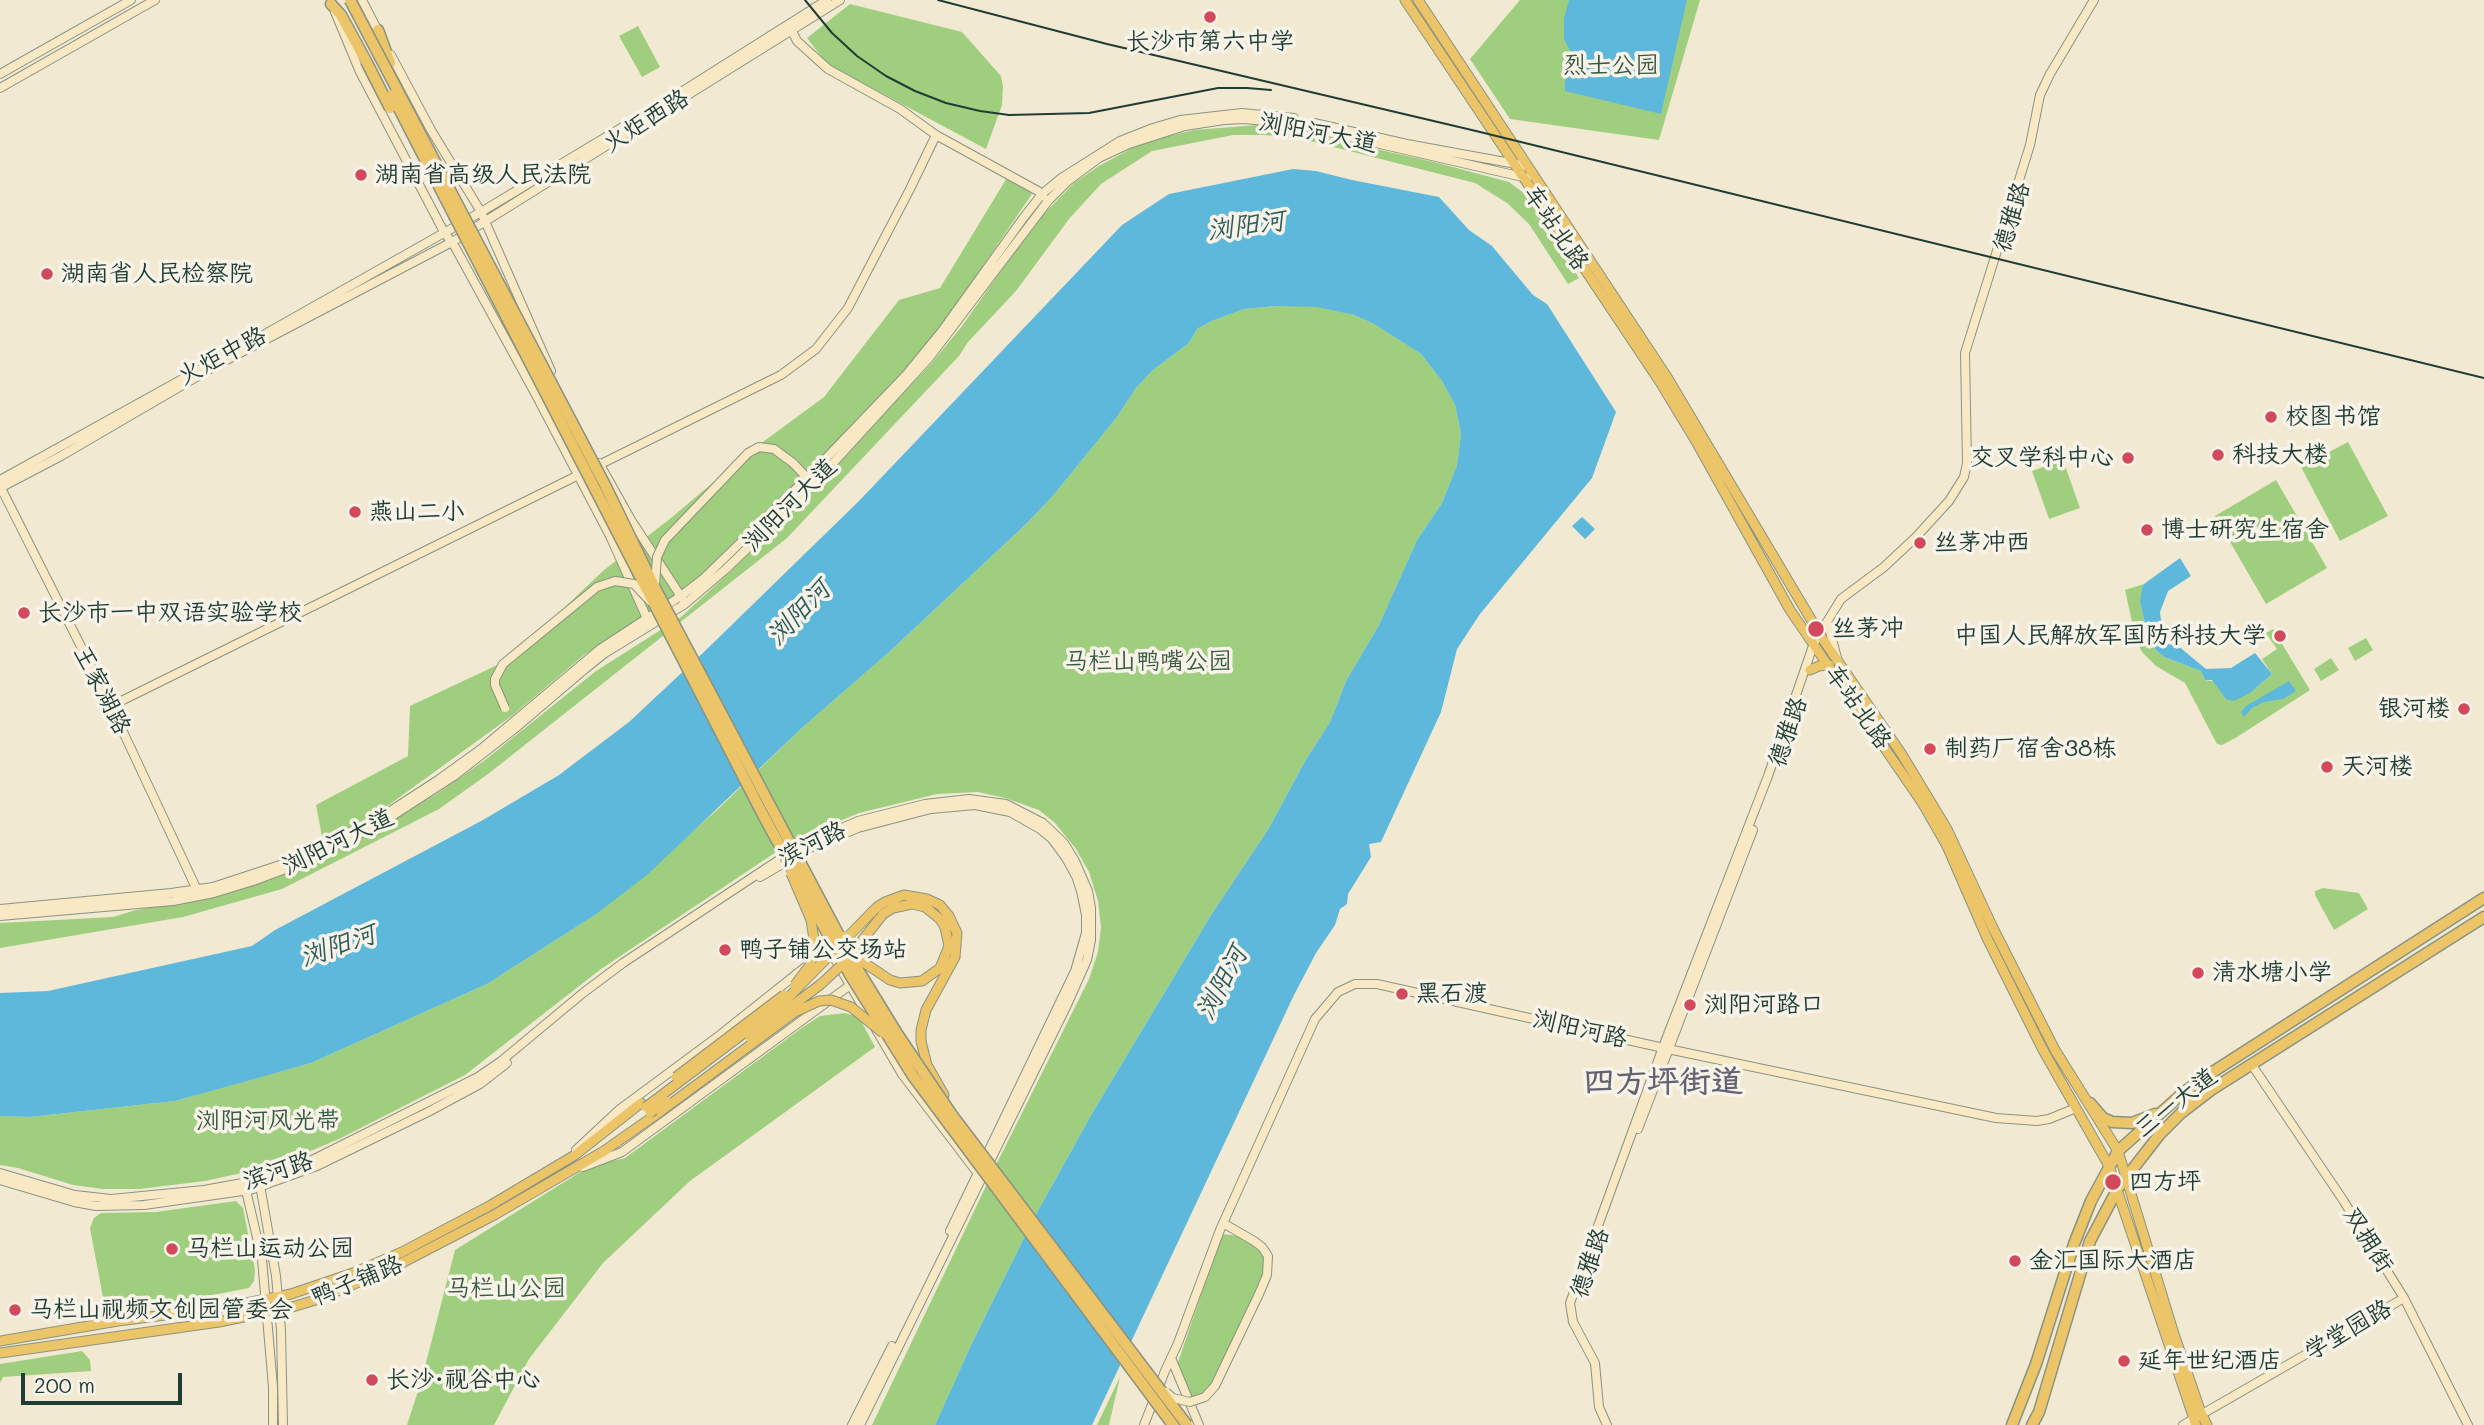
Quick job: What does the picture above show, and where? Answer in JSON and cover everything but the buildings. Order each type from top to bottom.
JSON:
[{"type":"highway","points":[[350,0],[653,605],[786,859],[890,1041],[1011,1210],[1174,1425]]},
{"type":"highway","points":[[334,1],[447,219],[467,233]]},
{"type":"highway","points":[[334,1],[467,233],[605,485],[655,588],[880,1007],[961,1128],[1186,1425]]},
{"type":"highway","points":[[378,30],[390,63],[462,203],[467,233]]},
{"type":"highway","name":"三一大道","points":[[2012,1425],[2036,1364],[2074,1244],[2118,1151],[2208,1075],[2484,898]]},
{"type":"highway","name":"三一大道","points":[[2032,1425],[2054,1366],[2080,1280],[2083,1260],[2103,1213],[2118,1188],[2160,1134],[2181,1113],[2211,1090],[2484,917]]},
{"type":"highway","points":[[2090,1103],[2103,1118],[2124,1124],[2161,1112]]},
{"type":"main road","name":"车站北路","points":[[1405,0],[1660,382],[1697,443],[1767,572],[1932,803],[2055,1050],[2118,1151],[2197,1419]]},
{"type":"main road","name":"车站北路","points":[[1418,0],[1667,377],[1818,641]]},
{"type":"main road","name":"车站北路","points":[[1834,663],[1947,846],[1987,938],[2043,1051],[2109,1166],[2197,1419],[2207,1425]]},
{"type":"main road","points":[[1810,670],[1834,663]]},
{"type":"main road","points":[[580,1165],[783,996],[810,965],[815,946],[814,933],[786,859]]},
{"type":"main road","points":[[646,1108],[821,984],[848,960],[852,954],[857,947],[876,922],[893,908],[912,904],[925,907],[940,919],[945,927],[949,946],[940,968],[931,976],[911,983],[901,983],[878,973],[863,962],[859,956],[854,951],[803,866]]},
{"type":"main road","points":[[646,1108],[781,1005],[877,907],[894,898],[915,896],[940,905],[957,933],[955,957],[926,1010],[921,1041],[927,1065],[961,1128]]},
{"type":"main road","name":"鸭子铺路","points":[[0,1353],[219,1322],[267,1312],[319,1298],[394,1267],[496,1214],[618,1142],[795,1012],[819,1001],[831,1000],[851,1007],[890,1041]]},
{"type":"main road","name":"鸭子铺路","points":[[0,1341],[118,1321],[210,1311],[278,1296],[341,1277],[402,1252],[491,1205],[563,1163],[646,1108]]},
{"type":"street","points":[[0,74],[131,0]]},
{"type":"street","points":[[0,88],[155,0]]},
{"type":"street","points":[[362,0],[431,130],[481,212],[555,383],[631,520],[683,600]]},
{"type":"street","name":"火炬西路","points":[[0,487],[61,456],[218,365],[452,242],[790,28],[827,0]]},
{"type":"street","name":"火炬西路","points":[[444,232],[840,0]]},
{"type":"street","name":"德雅路","points":[[1608,1425],[1602,1402],[1599,1360],[1578,1321],[1575,1305],[1666,1048],[1749,842],[1818,641],[1844,601],[1918,540],[1952,503],[1966,481],[1971,461],[1969,355],[1975,329],[2034,144],[2044,95],[2095,0]]},
{"type":"street","name":"德雅路","points":[[1608,1425],[1599,1407],[1595,1363],[1573,1322],[1570,1303],[1818,641],[1842,599],[1884,567],[1916,537],[1949,501],[1964,477],[1965,353],[2030,145],[2040,95],[2095,0]]},
{"type":"street","points":[[334,1],[360,72],[611,538],[649,623]]},
{"type":"street","points":[[790,28],[797,41],[828,69],[900,109],[936,135],[1045,197]]},
{"type":"street","name":"浏阳河大道","points":[[0,916],[173,901],[286,863],[377,819],[438,780],[516,724],[605,653],[683,600],[810,481],[906,375],[1045,197],[1091,157],[1120,141],[1180,120],[1242,113],[1288,117],[1407,144],[1527,166]]},
{"type":"street","name":"浏阳河大道","points":[[1045,197],[1099,158],[1129,144],[1185,125],[1244,119],[1289,122],[1521,176],[1536,182]]},
{"type":"street","points":[[111,706],[781,375],[816,349],[848,308],[911,189],[936,135]]},
{"type":"street","name":"火炬中路","points":[[0,480],[444,232]]},
{"type":"street","points":[[655,588],[657,557],[665,540],[748,453],[759,447],[774,449],[793,463],[810,481]]},
{"type":"street","name":"王家湖路","points":[[0,487],[111,706],[198,893]]},
{"type":"street","points":[[516,724],[495,685],[495,679],[503,664],[597,587],[615,581],[634,584],[653,605]]},
{"type":"street","points":[[1828,624],[1834,663]]},
{"type":"street","name":"滨河路","points":[[0,1180],[96,1206],[144,1205],[260,1184],[317,1166],[480,1084],[622,970],[786,859],[840,834],[886,819],[950,806],[975,805],[1001,810],[1024,819],[1052,839],[1066,858],[1081,891],[1086,915],[1082,953],[1066,993],[984,1166],[852,1425]]},
{"type":"street","points":[[786,859],[828,949],[902,1074],[979,1175]]},
{"type":"street","points":[[786,859],[895,1041],[984,1166]]},
{"type":"street","name":"浏阳河大道","points":[[0,909],[198,893]]},
{"type":"street","name":"鸭子铺路","points":[[563,1163],[620,1109],[720,1035],[828,949]]},
{"type":"street","name":"浏阳河路","points":[[1223,1223],[1315,1019],[1338,992],[1355,984],[1377,984],[1996,1118],[2037,1121],[2076,1108]]},
{"type":"street","name":"鸭子铺路","points":[[570,1171],[622,1152],[849,986]]},
{"type":"street","name":"双拥街","points":[[2252,1065],[2343,1200],[2404,1298],[2468,1425]]},
{"type":"street","name":"滨河路","points":[[0,1172],[75,1195],[111,1199],[245,1187]]},
{"type":"street","name":"滨河路","points":[[860,1425],[979,1175]]},
{"type":"street","points":[[260,1184],[278,1296],[283,1425]]},
{"type":"street","points":[[245,1187],[262,1259],[273,1387],[273,1425]]},
{"type":"street","points":[[1144,1425],[1171,1358],[1178,1343],[1223,1223],[1254,1241],[1268,1256],[1267,1275],[1259,1294],[1215,1386],[1205,1396],[1190,1402],[1172,1398],[1153,1381]]},
{"type":"street","name":"学堂园路","points":[[2183,1425],[2404,1298]]},
{"type":"street","points":[[1171,1358],[1199,1425]]},
{"type":"green space","name":"烈士公园","points":[[1520,0],[1700,0],[1659,140],[1510,119],[1470,59]]},
{"type":"green space","points":[[850,4],[962,32],[1001,76],[1002,105],[986,149],[827,64],[807,38]]},
{"type":"green space","points":[[638,26],[660,67],[642,77],[619,36]]},
{"type":"green space","points":[[1258,125],[1283,128],[1434,162],[1509,182],[1525,194],[1579,278],[1568,284],[1529,224],[1507,203],[1475,183],[1302,139],[1265,135],[1233,135],[1152,151],[1101,184],[1069,219],[1016,291],[968,342],[959,356],[787,538],[488,774],[439,809],[282,889],[183,917],[0,948],[0,923],[113,917],[136,910],[217,897],[266,881],[381,828],[441,791],[485,760],[596,671],[681,617],[731,571],[931,364],[962,326],[1034,224],[1074,183],[1132,148],[1160,138],[1194,130]]},
{"type":"green space","points":[[1008,176],[1032,194],[922,355],[703,579],[584,655],[513,715],[375,815],[323,842],[316,805],[408,756],[410,706],[510,659],[604,570],[748,453],[824,397],[899,300],[940,288]]},
{"type":"green space","name":"马栏山鸭嘴公园","points":[[1317,306],[1354,315],[1374,324],[1421,354],[1442,381],[1455,405],[1461,434],[1457,465],[1442,503],[1417,540],[1379,625],[1346,681],[1330,722],[1305,761],[1269,828],[1211,915],[1094,1110],[1035,1216],[935,1425],[872,1425],[996,1165],[1089,979],[1098,952],[1101,927],[1098,901],[1089,872],[1076,849],[1055,823],[1039,810],[1005,798],[978,792],[937,794],[859,813],[794,840],[601,969],[465,1075],[341,1138],[278,1165],[205,1181],[139,1189],[103,1189],[73,1185],[0,1165],[0,1116],[30,1117],[175,1101],[311,1063],[487,984],[595,915],[717,810],[803,727],[887,654],[1024,526],[1052,497],[1117,417],[1136,388],[1153,370],[1189,343],[1197,329],[1244,309]]},
{"type":"green space","points":[[2348,442],[2388,516],[2340,541],[2301,467]]},
{"type":"green space","points":[[2063,460],[2080,508],[2049,519],[2032,471]]},
{"type":"green space","points":[[2276,480],[2327,568],[2266,604],[2215,516]]},
{"type":"green space","points":[[2144,584],[2140,602],[2148,636],[2156,650],[2164,657],[2201,671],[2205,680],[2256,688],[2272,674],[2262,659],[2277,649],[2266,633],[2273,629],[2310,690],[2237,737],[2222,745],[2217,744],[2185,683],[2156,666],[2142,652],[2136,640],[2125,590]]},
{"type":"green space","points":[[2366,638],[2373,650],[2355,661],[2348,648]]},
{"type":"green space","points":[[2331,658],[2339,670],[2321,681],[2314,669]]},
{"type":"green space","points":[[2323,888],[2359,893],[2368,909],[2334,930],[2315,895],[2315,891]]},
{"type":"green space","name":"马栏山公园","points":[[845,1013],[859,1017],[875,1047],[690,1181],[603,1263],[529,1359],[494,1425],[407,1425],[421,1382],[455,1250],[590,1166],[625,1158],[820,1016]]},
{"type":"green space","name":"马栏山运动公园","points":[[236,1201],[243,1208],[255,1270],[254,1281],[249,1288],[152,1307],[112,1311],[105,1308],[90,1228],[94,1218],[101,1213],[156,1212]]},
{"type":"green space","points":[[1222,1234],[1239,1236],[1258,1247],[1265,1258],[1265,1266],[1214,1383],[1202,1396],[1192,1398],[1177,1365]]},
{"type":"green space","points":[[82,1351],[90,1360],[91,1371],[3,1377],[0,1383],[0,1364]]},
{"type":"green space","points":[[1120,1377],[1109,1425],[1097,1425]]},
{"type":"water","points":[[1569,0],[1687,0],[1661,114],[1565,91],[1565,81],[1574,67],[1575,55],[1564,39],[1564,18]]},
{"type":"water","name":"浏阳河","points":[[1293,169],[1316,171],[1439,197],[1469,230],[1492,246],[1533,295],[1547,304],[1616,412],[1592,478],[1480,614],[1457,649],[1441,712],[1381,842],[1369,844],[1371,857],[1294,995],[1092,1425],[935,1425],[1035,1216],[1094,1110],[1211,915],[1269,828],[1305,761],[1330,722],[1346,681],[1379,625],[1417,540],[1442,503],[1457,465],[1461,434],[1455,405],[1442,381],[1421,354],[1374,324],[1354,315],[1317,307],[1276,306],[1244,309],[1197,329],[1189,343],[1153,370],[1136,388],[1117,417],[1052,497],[887,654],[803,727],[647,875],[595,915],[487,984],[311,1063],[175,1101],[30,1117],[0,1116],[0,993],[48,991],[252,946],[275,930],[483,820],[559,775],[629,722],[859,501],[1122,225],[1169,194]]},
{"type":"water","points":[[1582,517],[1595,529],[1585,539],[1572,526]]},
{"type":"water","points":[[2180,558],[2191,576],[2168,591],[2160,612],[2161,620],[2177,645],[2206,669],[2231,668],[2255,653],[2272,674],[2250,693],[2234,701],[2226,699],[2212,680],[2205,680],[2201,671],[2164,657],[2156,650],[2148,636],[2140,602],[2142,588]]},
{"type":"water","points":[[2289,681],[2296,691],[2283,699],[2264,702],[2252,708],[2244,717],[2241,712],[2246,706]]},
{"type":"railway","points":[[805,0],[832,33],[857,56],[886,76],[946,103],[980,111],[1009,115],[1089,113],[1218,88],[1271,90]]},
{"type":"railway","points":[[938,0],[1107,44],[1476,131],[2484,378]]},
{"type":"place","name":"长沙市第六中学","points":[[1210,17]]},
{"type":"place","name":"湖南省高级人民法院","points":[[361,175]]},
{"type":"place","name":"湖南省人民检察院","points":[[47,274]]},
{"type":"place","name":"校图书馆","points":[[2271,417]]},
{"type":"place","name":"科技大楼","points":[[2218,455]]},
{"type":"place","name":"交叉学科中心","points":[[2128,458]]},
{"type":"place","name":"燕山二小","points":[[355,512]]},
{"type":"place","name":"博士研究生宿舍","points":[[2147,530]]},
{"type":"place","name":"丝茅冲西","points":[[1920,543]]},
{"type":"place","name":"长沙市一中双语实验学校","points":[[24,613]]},
{"type":"place","name":"丝茅冲","points":[[1816,629]]},
{"type":"place","name":"中国人民解放军国防科技大学","points":[[2280,636]]},
{"type":"place","name":"银河楼","points":[[2464,709]]},
{"type":"place","name":"制药厂宿舍38栋","points":[[1930,749]]},
{"type":"place","name":"天河楼","points":[[2327,767]]},
{"type":"place","name":"鸭子铺公交场站","points":[[725,950]]},
{"type":"place","name":"清水塘小学","points":[[2198,973]]},
{"type":"place","name":"黑石渡","points":[[1402,994]]},
{"type":"place","name":"浏阳河路口","points":[[1690,1005]]},
{"type":"place","name":"四方坪","points":[[2113,1182]]},
{"type":"place","name":"马栏山运动公园","points":[[172,1249]]},
{"type":"place","name":"金汇国际大酒店","points":[[2015,1261]]},
{"type":"place","name":"马栏山视频文创园管委会","points":[[15,1310]]},
{"type":"place","name":"延年世纪酒店","points":[[2124,1361]]},
{"type":"place","name":"长沙·视谷中心","points":[[372,1380]]},
{"type":"district","name":"四方坪街道","points":[[1663,1082]]},
{"type":"park label","name":"浏阳河风光带","points":[[268,1121]]}]
